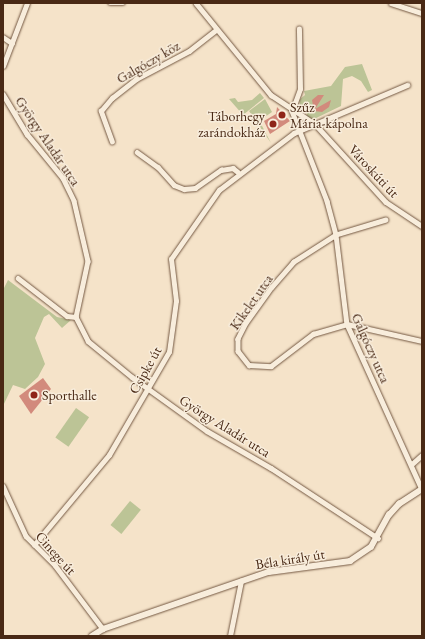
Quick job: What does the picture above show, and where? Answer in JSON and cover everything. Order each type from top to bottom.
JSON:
[{"type":"street","points":[[3,66],[27,3]]},
{"type":"street","points":[[110,3],[123,3]]},
{"type":"street","points":[[196,3],[216,30],[271,94],[292,111],[300,89],[298,29]]},
{"type":"street","points":[[391,3],[422,13]]},
{"type":"street","name":"Galgóczy köz","points":[[112,142],[101,111],[112,98],[136,79],[189,51],[216,30]]},
{"type":"street","points":[[3,37],[12,43]]},
{"type":"street","name":"Csipke út","points":[[34,545],[108,455],[148,389],[173,341],[176,301],[170,266],[173,254],[219,190],[238,172],[299,130],[406,84]]},
{"type":"street","name":"György Aladár utca","points":[[3,94],[27,134],[63,178],[74,201],[88,261],[76,317],[88,341],[148,389],[208,431],[271,468],[378,538]]},
{"type":"street","name":"Városkúti út","points":[[292,111],[314,124],[386,202],[422,226]]},
{"type":"street","name":"Galgóczy utca","points":[[292,111],[327,201],[336,235],[346,324],[412,464],[422,489]]},
{"type":"street","points":[[137,152],[158,167],[174,185],[184,189],[195,188],[221,170],[232,168],[238,172]]},
{"type":"street","name":"Kikelet utca","points":[[386,220],[336,235],[306,252],[272,287],[240,333],[238,351],[249,365],[271,366],[313,334],[346,324],[422,341]]},
{"type":"street","points":[[18,278],[67,316],[76,317]]},
{"type":"street","points":[[412,464],[422,455]]},
{"type":"street","name":"Cinege út","points":[[3,486],[24,531],[34,545],[55,565],[103,629]]},
{"type":"street","name":"Béla király út","points":[[92,636],[103,629],[269,572],[350,561],[372,546],[378,538],[389,515],[422,489]]},
{"type":"street","points":[[230,636],[240,581]]},
{"type":"green space","points":[[362,64],[372,90],[368,92],[361,81],[352,76],[343,79],[341,106],[312,120],[307,117],[306,108],[301,108],[299,100],[305,95],[304,91],[331,86],[345,67]]},
{"type":"green space","points":[[260,93],[264,98],[243,115],[229,99],[235,98],[238,102],[252,100]]},
{"type":"green space","points":[[265,99],[272,112],[262,119],[261,124],[271,143],[249,111]]},
{"type":"green space","points":[[8,280],[57,317],[71,320],[62,328],[49,314],[44,317],[35,338],[45,364],[38,377],[25,389],[13,385],[3,406],[3,290]]},
{"type":"green space","points":[[76,408],[89,417],[68,447],[55,437]]},
{"type":"green space","points":[[130,501],[141,510],[121,534],[110,525]]},
{"type":"building","points":[[318,95],[324,95],[315,109],[331,100],[329,107],[322,112],[314,111],[312,100]]},
{"type":"building","name":"Táborhegy zarándokház","points":[[277,107],[290,121],[270,134],[264,121],[276,114]]},
{"type":"building","name":"Sporthalle","points":[[43,378],[51,389],[31,414],[19,396]]},
{"type":"place","name":"Szűz Mária-kápolna","points":[[282,115]]},
{"type":"place","name":"Táborhegy zarándokház","points":[[273,124]]},
{"type":"place","name":"Sporthalle","points":[[34,395]]}]
